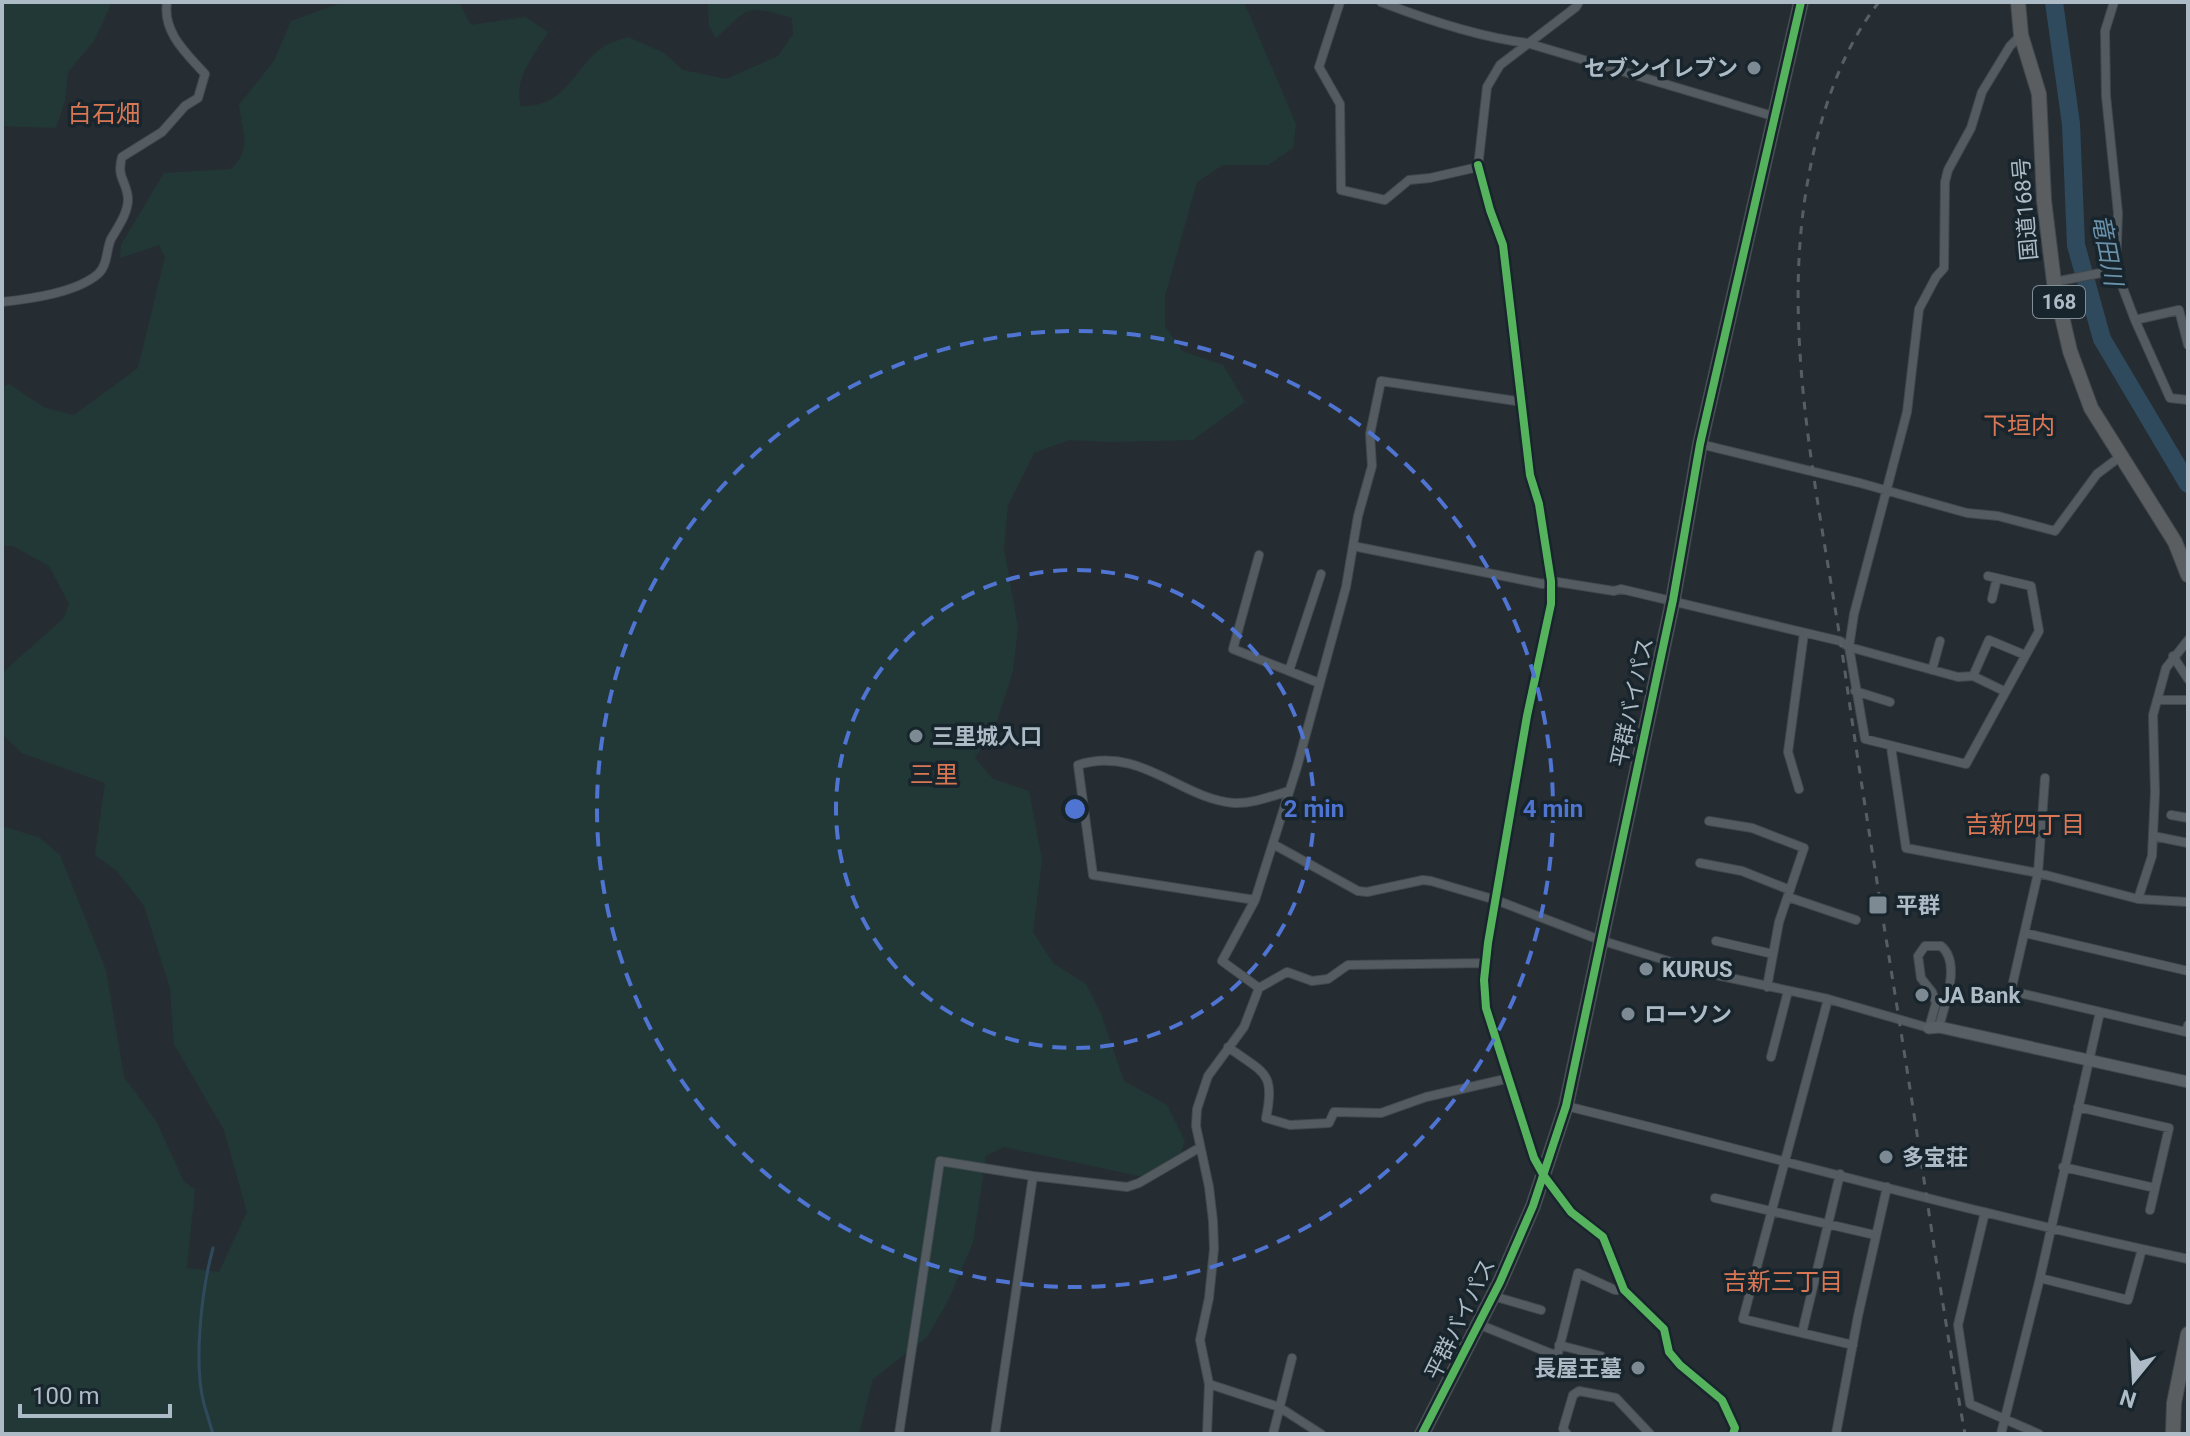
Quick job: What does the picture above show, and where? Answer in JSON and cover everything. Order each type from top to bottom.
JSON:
[{"type":"highway","name":"平群バイパス","points":[[1422,1434],[1493,1296],[1544,1176],[1566,1106],[1673,600],[1700,444],[1801,2]]},
{"type":"highway","name":"国道168号","points":[[2014,3],[2039,94],[2044,200],[2054,282],[2070,351],[2091,408],[2175,542],[2188,575]]},
{"type":"highway","points":[[2173,1434],[2174,1403],[2188,1334]]},
{"type":"street","points":[[2,302],[45,298],[98,273],[124,217],[128,197],[118,171],[122,157],[162,132],[185,106],[198,98],[205,74],[173,37],[167,2]]},
{"type":"street","points":[[1340,2],[1319,67],[1340,104],[1341,190],[1385,200],[1409,180],[1430,178],[1478,165]]},
{"type":"street","points":[[1381,2],[1776,117]]},
{"type":"street","points":[[1579,2],[1500,65],[1487,87],[1478,165],[1503,245],[1530,475],[1539,504],[1551,581],[1551,604],[1527,716],[1486,963],[1486,1008],[1534,1158],[1544,1176],[1571,1212],[1603,1237],[1624,1290],[1664,1329],[1669,1352],[1680,1365],[1722,1400],[1735,1428],[1733,1434]]},
{"type":"street","points":[[2114,2],[2105,31],[2106,96],[2118,213],[2116,270],[2170,398],[2188,400]]},
{"type":"street","points":[[1992,599],[1993,577],[2031,586],[2039,631],[1966,764],[1865,739],[1849,647],[1854,614],[1907,412],[1919,309],[1944,268],[1945,182],[1948,170],[1971,128],[1982,92],[2010,46],[2021,35]]},
{"type":"street","points":[[2054,282],[2116,270]]},
{"type":"street","points":[[2135,320],[2179,310],[2188,345]]},
{"type":"street","points":[[1259,988],[1222,961],[1255,900],[1346,587],[1358,516],[1372,466],[1370,434],[1381,381],[1523,402]]},
{"type":"street","points":[[1700,444],[1967,513],[1998,516],[2055,531],[2097,474],[2121,456]]},
{"type":"street","points":[[1353,546],[1543,584],[1551,581],[1614,591],[1621,589],[1673,600],[1840,641],[1849,647],[1958,677],[1973,676],[2004,691]]},
{"type":"street","points":[[1259,555],[1233,649],[1319,683]]},
{"type":"street","points":[[1289,671],[1321,574]]},
{"type":"street","points":[[1799,789],[1788,752],[1804,633]]},
{"type":"street","points":[[1973,676],[1989,640],[2025,655]]},
{"type":"street","points":[[2138,899],[2152,856],[2153,715],[2166,668],[2188,640]]},
{"type":"street","points":[[1932,670],[1940,641]]},
{"type":"street","points":[[2173,656],[2188,679]]},
{"type":"street","points":[[1855,691],[1890,702]]},
{"type":"street","points":[[2157,700],[2188,700]]},
{"type":"street","points":[[1891,747],[1906,848],[2038,873],[2138,899],[2188,902]]},
{"type":"street","points":[[1255,900],[1093,875],[1078,765],[1119,762],[1157,772],[1196,791],[1232,803],[1289,791]]},
{"type":"street","points":[[2045,778],[2038,873],[2011,991],[2186,1032],[2188,1025]]},
{"type":"street","points":[[2171,815],[2188,818]]},
{"type":"street","points":[[1709,821],[1752,828],[1804,848],[1773,954],[1767,987]]},
{"type":"street","points":[[2153,836],[2188,843]]},
{"type":"street","points":[[1273,844],[1358,891],[1367,892],[1423,880],[1496,900],[1600,940],[1707,973],[1828,999],[1934,1028],[2188,1082]]},
{"type":"street","points":[[1700,863],[1742,871],[1789,894],[1856,920]]},
{"type":"street","points":[[2025,933],[2188,971]]},
{"type":"street","points":[[1716,941],[1773,954]]},
{"type":"street","points":[[1933,944],[1947,950],[1951,973],[1934,1028],[1936,1003],[1921,978],[1918,956],[1925,946],[1933,944]]},
{"type":"street","points":[[1207,1434],[1209,1384],[1200,1340],[1209,1298],[1214,1249],[1209,1187],[1196,1126],[1197,1109],[1208,1076],[1244,1027],[1259,988],[1287,972],[1312,981],[1328,979],[1348,965],[1486,963]]},
{"type":"street","points":[[1771,1057],[1788,991]]},
{"type":"street","points":[[1828,999],[1743,1319],[1853,1345]]},
{"type":"street","points":[[2001,1434],[2100,1012]]},
{"type":"street","points":[[1228,1047],[1265,1074],[1270,1082],[1266,1118],[1290,1125],[1329,1123],[1334,1112],[1381,1113],[1426,1097],[1510,1078]]},
{"type":"street","points":[[1566,1106],[2050,1228],[2188,1259]]},
{"type":"street","points":[[2078,1107],[2169,1128],[2150,1210]]},
{"type":"street","points":[[899,1434],[940,1161],[1127,1187],[1199,1148]]},
{"type":"street","points":[[2063,1167],[2155,1188]]},
{"type":"street","points":[[1802,1333],[1840,1174]]},
{"type":"street","points":[[995,1434],[1033,1176]]},
{"type":"street","points":[[1836,1434],[1887,1187]]},
{"type":"street","points":[[1715,1198],[1875,1235]]},
{"type":"street","points":[[1985,1212],[1958,1325],[1970,1404],[2039,1434]]},
{"type":"street","points":[[2040,1278],[2128,1300],[2142,1249]]},
{"type":"street","points":[[1478,1324],[1552,1354],[1558,1353],[1578,1273],[1615,1290],[1624,1290]]},
{"type":"street","points":[[1493,1296],[1541,1310]]},
{"type":"street","points":[[1559,1345],[1601,1356]]},
{"type":"street","points":[[1273,1434],[1292,1358]]},
{"type":"street","points":[[1209,1384],[1279,1407],[1321,1434]]},
{"type":"street","points":[[1567,1434],[1563,1429],[1573,1395],[1579,1391],[1616,1398],[1650,1434]]},
{"type":"green space","points":[[2,2],[112,2],[94,41],[68,72],[65,101],[56,128],[2,126]]},
{"type":"green space","points":[[344,2],[459,2],[471,25],[525,17],[548,32],[522,77],[521,106],[550,100],[595,54],[607,45],[628,37],[664,53],[683,70],[726,79],[778,56],[793,34],[792,18],[757,10],[743,14],[716,38],[709,26],[708,2],[1244,2],[1296,124],[1293,148],[1268,165],[1223,165],[1197,182],[1165,296],[1165,326],[1182,351],[1223,365],[1245,402],[1193,440],[1069,440],[1034,453],[1008,505],[1004,548],[1018,628],[1013,671],[997,721],[975,758],[993,779],[1029,791],[1042,860],[1033,932],[1053,963],[1086,984],[1101,1014],[1124,1081],[1167,1105],[1185,1141],[1176,1168],[1139,1176],[1004,1147],[986,1156],[973,1242],[949,1299],[927,1337],[873,1379],[859,1434],[2,1434],[2,826],[40,838],[60,855],[106,970],[124,1077],[156,1121],[184,1182],[195,1189],[187,1268],[219,1272],[247,1212],[224,1130],[174,1044],[170,988],[144,906],[117,871],[95,855],[105,783],[22,753],[2,734],[2,673],[64,618],[69,604],[49,566],[13,546],[2,546],[2,387],[9,384],[45,408],[74,415],[138,368],[165,257],[159,245],[120,258],[121,245],[164,173],[231,169],[238,162],[244,147],[239,105],[274,61],[291,21]]},
{"type":"waterway","name":"竜田川","points":[[2054,2],[2071,124],[2076,245],[2102,339],[2188,484]]},
{"type":"waterway","points":[[213,1248],[202,1304],[199,1368],[204,1404],[213,1434]]},
{"type":"railway","points":[[1879,2],[1849,50],[1826,106],[1818,135],[1802,221],[1798,276],[1799,332],[1817,500],[1965,1434]]},
{"type":"cycle path","points":[[1422,1434],[1500,1282],[1533,1206],[1566,1106],[1673,600],[1700,444],[1801,2]]},
{"type":"cycle path","points":[[1478,165],[1503,245],[1530,475],[1539,504],[1551,581],[1551,604],[1527,716],[1488,943],[1484,980],[1486,1008],[1534,1158],[1544,1176],[1571,1212],[1603,1237],[1624,1290],[1664,1329],[1669,1352],[1680,1365],[1722,1400],[1735,1428],[1733,1434]]},
{"type":"place","name":"セブンイレブン","points":[[1754,68]]},
{"type":"place","name":"三里城入口","points":[[916,736]]},
{"type":"place","name":"平群","points":[[1878,905]]},
{"type":"place","name":"KURUS","points":[[1646,969]]},
{"type":"place","name":"JA Bank","points":[[1922,995]]},
{"type":"place","name":"ローソン","points":[[1628,1014]]},
{"type":"place","name":"多宝荘","points":[[1886,1157]]},
{"type":"place","name":"長屋王墓","points":[[1638,1368]]},
{"type":"district","name":"白石畑","points":[[104,114]]},
{"type":"district","name":"下垣内","points":[[2019,426]]},
{"type":"district","name":"三里","points":[[934,775]]},
{"type":"district","name":"吉新四丁目","points":[[2025,825]]},
{"type":"district","name":"吉新三丁目","points":[[1783,1282]]}]
